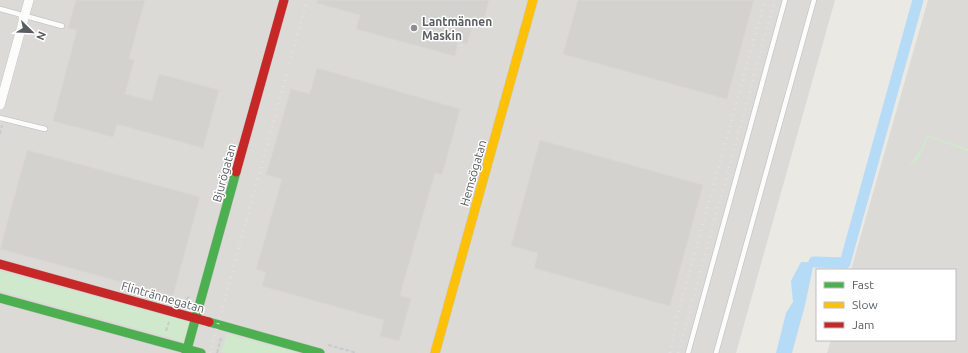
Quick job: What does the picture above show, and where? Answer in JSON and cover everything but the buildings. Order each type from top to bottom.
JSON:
[{"type":"street","points":[[0,105],[29,0]]},
{"type":"street","name":"Bjurögatan","points":[[187,351],[284,0]]},
{"type":"street","name":"Hemsögatan","points":[[435,353],[533,0]]},
{"type":"street","name":"Flintrännegatan","points":[[0,264],[320,353]]},
{"type":"street","points":[[0,298],[163,342],[187,351],[201,353]]},
{"type":"lane","points":[[688,353],[785,0]]},
{"type":"lane","points":[[716,353],[814,0]]},
{"type":"lane","points":[[0,9],[62,26]]},
{"type":"lane","points":[[0,118],[45,129]]},
{"type":"path","points":[[163,342],[175,302],[183,302],[192,293]]},
{"type":"shaded area","points":[[0,0],[835,0],[736,353],[0,353]]},
{"type":"shaded area","points":[[928,0],[968,0],[968,353],[827,353],[831,341],[956,341],[956,269],[851,269]]},
{"type":"green space","points":[[927,135],[968,149],[968,151],[928,137],[919,158],[908,168],[921,149]]},
{"type":"green space","points":[[0,271],[190,322],[185,342],[0,291]]},
{"type":"green space","points":[[227,334],[298,353],[221,352]]},
{"type":"water","points":[[801,262],[814,262],[805,305],[792,353],[776,353],[786,313],[793,302],[791,281]]},
{"type":"waterway","points":[[814,262],[845,263],[918,0]]},
{"type":"railway","points":[[210,353],[307,0]]},
{"type":"railway","points":[[670,353],[677,317],[765,0]]},
{"type":"railway","points":[[678,353],[775,0]]},
{"type":"traffic: fast","points":[[186,353],[236,172]]},
{"type":"traffic: fast","points":[[0,298],[201,353]]},
{"type":"traffic: fast","points":[[209,322],[320,353]]},
{"type":"traffic: slow","points":[[435,353],[533,0]]},
{"type":"traffic: jam","points":[[236,172],[284,0]]},
{"type":"traffic: jam","points":[[0,264],[209,322]]},
{"type":"place","name":"Lantmännen Maskin","points":[[414,28]]}]
